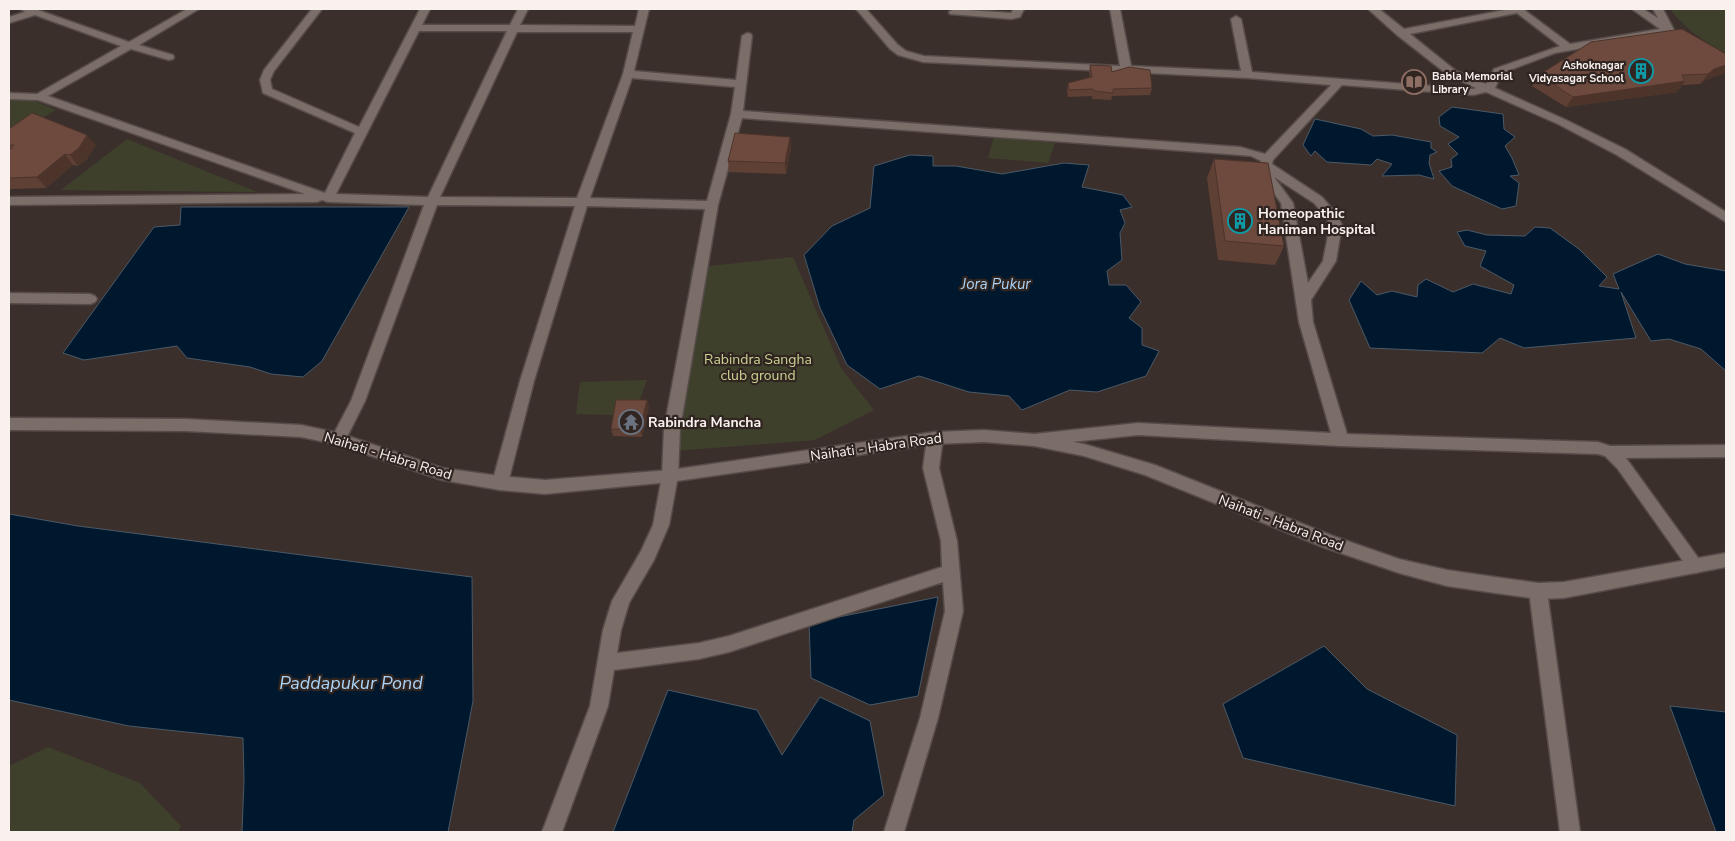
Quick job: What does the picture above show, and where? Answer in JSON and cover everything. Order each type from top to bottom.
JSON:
[{"type":"street","points":[[39,96],[194,9]]},
{"type":"street","points":[[316,9],[269,70],[265,80],[267,91],[362,132]]},
{"type":"street","points":[[328,198],[425,9]]},
{"type":"street","points":[[339,439],[358,401],[432,201],[523,9]]},
{"type":"street","points":[[500,483],[527,381],[582,202],[628,74],[644,9]]},
{"type":"street","points":[[861,9],[894,48],[902,53],[923,59],[1247,75],[1462,92],[1489,88]]},
{"type":"street","points":[[954,12],[1011,16],[1016,15],[1019,9]]},
{"type":"street","points":[[1115,9],[1126,70]]},
{"type":"street","points":[[1373,9],[1452,73],[1562,122],[1621,152],[1726,218]]},
{"type":"street","points":[[1401,33],[1518,9],[1568,47]]},
{"type":"street","points":[[1637,9],[1673,33]]},
{"type":"street","points":[[1658,9],[1673,33]]},
{"type":"street","points":[[9,20],[31,10],[129,46],[169,57]]},
{"type":"street","points":[[1236,19],[1247,75]]},
{"type":"street","points":[[415,28],[639,29]]},
{"type":"street","points":[[1489,88],[1498,71],[1553,50],[1673,33]]},
{"type":"street","points":[[552,832],[599,706],[612,630],[621,601],[648,555],[661,525],[670,476],[672,429],[712,205],[737,114],[747,36]]},
{"type":"street","points":[[628,74],[742,84]]},
{"type":"street","points":[[1339,82],[1266,163],[1264,171],[1287,203],[1306,322],[1341,440]]},
{"type":"street","points":[[9,96],[39,96],[328,198]]},
{"type":"street","points":[[737,114],[1254,153],[1318,200],[1336,225],[1330,261],[1304,300]]},
{"type":"street","points":[[9,201],[328,198],[712,205]]},
{"type":"street","points":[[9,298],[90,299]]},
{"type":"street","name":"Naihati - Habra Road","points":[[9,424],[186,425],[301,431],[339,439],[442,474],[500,483],[546,487],[670,476],[935,438],[984,436],[1034,440],[1084,450],[1149,470],[1329,542],[1399,566],[1447,578],[1538,591],[1564,590],[1726,560]]},
{"type":"street","points":[[1034,440],[1138,429],[1341,440],[1598,448],[1610,452],[1726,451]]},
{"type":"street","points":[[894,832],[929,718],[954,611],[949,541],[931,468],[935,438]]},
{"type":"street","points":[[1610,452],[1622,464],[1696,566]]},
{"type":"street","points":[[606,663],[699,651],[729,644],[952,572]]},
{"type":"street","points":[[1538,591],[1570,832]]},
{"type":"green space","points":[[1670,9],[1726,9],[1726,53],[1695,34]]},
{"type":"green space","points":[[9,90],[56,110],[9,138]]},
{"type":"green space","points":[[994,137],[1055,143],[1048,163],[988,158]]},
{"type":"green space","points":[[127,139],[257,192],[61,190]]},
{"type":"green space","name":"Rabindra Sangha club ground","points":[[793,257],[841,368],[874,410],[815,440],[674,451],[691,268]]},
{"type":"green space","points":[[647,380],[639,402],[614,415],[576,414],[580,382]]},
{"type":"green space","points":[[48,747],[140,783],[181,826],[178,832],[9,832],[9,766]]},
{"type":"water","points":[[1452,107],[1503,114],[1504,129],[1515,137],[1505,146],[1519,175],[1510,176],[1519,183],[1516,206],[1502,209],[1452,186],[1439,171],[1452,167],[1451,159],[1458,154],[1448,144],[1459,137],[1440,126],[1439,117]]},
{"type":"water","points":[[1315,119],[1361,129],[1373,136],[1392,135],[1431,142],[1431,148],[1437,152],[1430,155],[1429,163],[1434,179],[1419,175],[1382,176],[1392,164],[1377,159],[1371,165],[1327,162],[1315,151],[1311,156],[1303,145]]},
{"type":"water","name":"Jora Pukur","points":[[910,155],[933,156],[933,166],[956,166],[1002,174],[1064,163],[1089,165],[1082,187],[1123,195],[1132,207],[1120,210],[1125,223],[1120,233],[1122,260],[1107,271],[1109,285],[1126,285],[1141,302],[1129,318],[1142,328],[1142,345],[1159,351],[1146,376],[1097,392],[1070,390],[1022,410],[1009,396],[969,392],[919,376],[880,389],[847,365],[820,308],[804,255],[832,226],[870,208],[874,166]]},
{"type":"water","points":[[181,207],[409,207],[322,361],[303,377],[271,374],[250,367],[187,358],[177,346],[84,360],[63,353],[154,227],[180,225]]},
{"type":"water","points":[[1535,227],[1550,228],[1579,249],[1607,277],[1599,286],[1619,289],[1613,274],[1658,254],[1685,264],[1726,271],[1726,371],[1701,349],[1669,339],[1651,341],[1621,292],[1636,338],[1524,348],[1500,338],[1482,353],[1370,348],[1349,300],[1361,281],[1377,295],[1392,291],[1417,297],[1418,285],[1426,279],[1453,292],[1473,284],[1511,294],[1514,285],[1480,266],[1486,251],[1465,246],[1457,232],[1467,230],[1487,235],[1525,236]]},
{"type":"water","name":"Paddapukur Pond","points":[[9,514],[78,526],[472,577],[473,701],[448,832],[242,832],[243,738],[129,726],[9,700]]},
{"type":"water","points":[[938,597],[918,696],[870,705],[811,678],[809,623]]},
{"type":"water","points":[[1324,646],[1367,689],[1457,735],[1455,806],[1243,758],[1223,704]]},
{"type":"water","points":[[668,690],[757,710],[782,755],[820,697],[870,721],[884,795],[854,820],[852,832],[613,832]]},
{"type":"water","points":[[1670,706],[1726,712],[1726,832],[1716,832]]},
{"type":"building","name":"Ashoknagar Vidyasagar School","points":[[1682,29],[1726,54],[1726,65],[1714,69],[1708,74],[1682,75],[1685,81],[1573,97],[1539,75],[1591,42]]},
{"type":"building","points":[[1090,65],[1111,66],[1112,72],[1129,67],[1150,70],[1152,88],[1113,89],[1113,93],[1094,91],[1093,89],[1069,90],[1068,83],[1092,77]]},
{"type":"building","points":[[32,113],[87,135],[79,148],[70,155],[65,154],[37,177],[9,178],[9,151],[14,145],[9,145],[9,129]]},
{"type":"building","points":[[735,133],[790,137],[785,163],[728,161]]},
{"type":"building","points":[[1214,159],[1268,163],[1284,246],[1225,241]]},
{"type":"building","name":"Rabindra Mancha","points":[[616,400],[647,400],[640,430],[611,429]]},
{"type":"place","name":"Ashoknagar Vidyasagar School","points":[[1641,71]]},
{"type":"place","name":"Babla Memorial Library","points":[[1414,82]]},
{"type":"place","name":"Homeopathic Haniman Hospital","points":[[1240,221]]},
{"type":"place","name":"Rabindra Mancha","points":[[631,422]]}]
